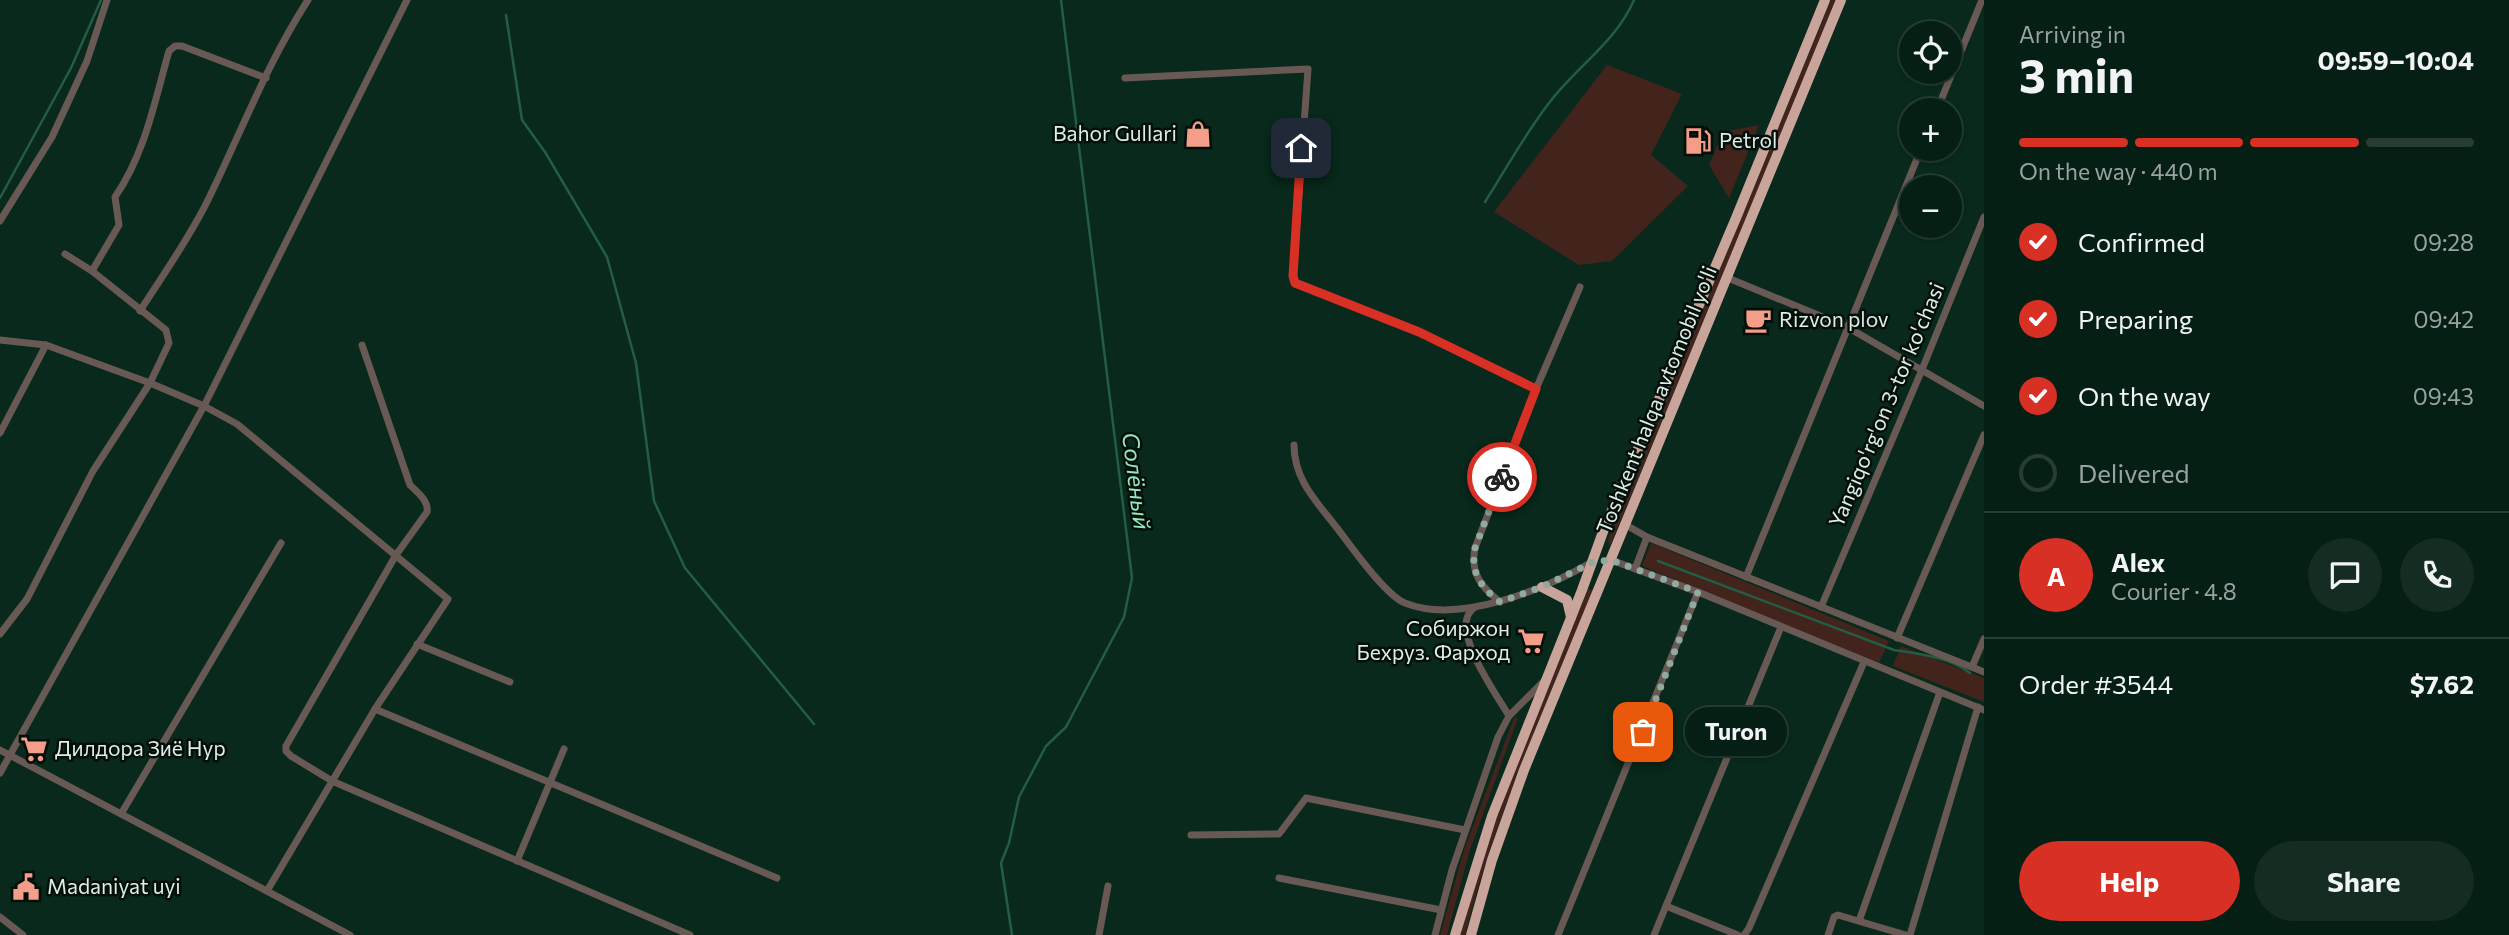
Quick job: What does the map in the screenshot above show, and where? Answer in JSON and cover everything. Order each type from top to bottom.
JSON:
[{"type":"highway","name":"Toshkent halqa avtomobil yo'li","points":[[1455,935],[1492,816],[1621,486],[1741,206],[1825,0]]},
{"type":"highway","name":"Toshkent halqa avtomobil yo'li","points":[[1471,935],[1488,871],[1520,781],[1841,0]]},
{"type":"highway","points":[[1593,562],[1611,560]]},
{"type":"highway","points":[[1542,587],[1567,600],[1571,617]]},
{"type":"street","points":[[0,221],[52,137],[87,61],[107,0]]},
{"type":"street","points":[[140,311],[206,204],[266,78],[307,0]]},
{"type":"street","points":[[0,773],[204,406],[406,2],[397,0]]},
{"type":"street","points":[[1942,98],[1982,0]]},
{"type":"street","points":[[92,271],[119,225],[115,197],[138,157],[169,51],[175,46],[182,46],[266,78]]},
{"type":"street","points":[[1125,78],[1308,69],[1293,276],[1295,283],[1419,332],[1536,389]]},
{"type":"street","points":[[1746,577],[1916,161]]},
{"type":"street","name":"Yangiqo'rg'on 3-tor ko'chasi","points":[[1821,607],[1984,217]]},
{"type":"street","points":[[0,634],[27,599],[93,471],[150,383],[169,343],[166,330],[92,271],[65,254]]},
{"type":"street","points":[[1728,278],[1847,327],[1984,406]]},
{"type":"street","points":[[1500,602],[1480,582],[1473,559],[1475,548],[1536,389],[1580,287]]},
{"type":"street","points":[[0,340],[46,345],[150,383],[204,406],[237,424],[448,599],[375,709],[267,891]]},
{"type":"street","points":[[0,433],[46,345]]},
{"type":"street","points":[[362,345],[410,485],[428,507],[397,555],[286,746],[291,757],[332,781],[690,935]]},
{"type":"street","points":[[1897,638],[1984,435]]},
{"type":"street","points":[[1294,445],[1295,462],[1303,484],[1368,569],[1402,602],[1428,609],[1475,607],[1500,602],[1542,587],[1593,562]]},
{"type":"street","points":[[1626,525],[1647,537],[1984,672]]},
{"type":"street","points":[[1635,569],[1647,537]]},
{"type":"street","points":[[121,814],[281,543]]},
{"type":"street","points":[[1611,560],[1698,592],[1981,709],[1908,935],[1836,915],[1828,935]]},
{"type":"street","points":[[1559,935],[1698,592]]},
{"type":"street","points":[[1475,607],[1468,613],[1466,624],[1471,647],[1508,716]]},
{"type":"street","points":[[1654,935],[1781,626]]},
{"type":"street","points":[[1972,667],[1984,639]]},
{"type":"street","points":[[417,644],[510,682]]},
{"type":"street","points":[[1744,935],[1749,929],[1864,662]]},
{"type":"street","points":[[1435,935],[1465,830],[1489,760],[1508,716],[1546,680]]},
{"type":"street","points":[[1859,921],[1940,692]]},
{"type":"street","points":[[375,709],[777,878]]},
{"type":"street","points":[[517,861],[564,749]]},
{"type":"street","points":[[0,750],[350,935]]},
{"type":"street","points":[[1191,835],[1279,834],[1306,798],[1465,830]]},
{"type":"street","points":[[1279,878],[1441,910]]},
{"type":"street","points":[[1099,935],[1108,886]]},
{"type":"street","points":[[1666,906],[1738,935]]},
{"type":"street","points":[[0,917],[23,935]]},
{"type":"shaded area","points":[[1831,0],[1837,0],[1610,546],[1608,540]]},
{"type":"shaded area","points":[[1607,65],[1682,94],[1651,155],[1688,186],[1612,261],[1579,265],[1494,212]]},
{"type":"shaded area","points":[[1759,125],[1729,198],[1709,165],[1723,132]]},
{"type":"shaded area","points":[[1651,543],[1889,641],[1879,663],[1642,566]]},
{"type":"shaded area","points":[[1588,589],[1593,591],[1506,804],[1465,935],[1460,935],[1490,833]]},
{"type":"shaded area","points":[[1901,646],[1984,678],[1984,702],[1893,666]]},
{"type":"shaded area","points":[[1514,718],[1518,718],[1469,853],[1447,935],[1440,935],[1464,850]]},
{"type":"waterway","points":[[0,198],[71,68],[101,0]]},
{"type":"waterway","name":"Солёный","points":[[1012,935],[1001,863],[1009,843],[1019,797],[1046,746],[1066,727],[1124,617],[1132,578],[1061,0]]},
{"type":"waterway","points":[[1485,202],[1540,115],[1617,29],[1634,0]]},
{"type":"waterway","points":[[506,15],[522,120],[545,152],[607,257],[636,363],[654,501],[685,568],[814,724]]},
{"type":"waterway","points":[[1658,561],[1894,650],[1944,660],[1970,673]]},
{"type":"way so far","points":[[1502,477],[1473,559],[1475,573],[1480,582],[1486,591],[1500,602],[1542,587],[1593,562],[1611,560],[1698,592],[1643,732]]},
{"type":"place","name":"Bahor Gullari","points":[[1198,134]]},
{"type":"place","name":"Petrol","points":[[1698,141]]},
{"type":"place","name":"Rizvon plov","points":[[1758,320]]},
{"type":"place","name":"Собиржон Бехруз. Фарход","points":[[1531,641]]},
{"type":"place","name":"Turon","points":[[1643,732]]},
{"type":"place","name":"Дилдора Зиё Нур","points":[[34,749]]},
{"type":"place","name":"Madaniyat uyi","points":[[26,887]]},
{"type":"route","points":[[1301,148],[1293,276],[1295,283],[1419,332],[1536,389],[1502,477]]}]
